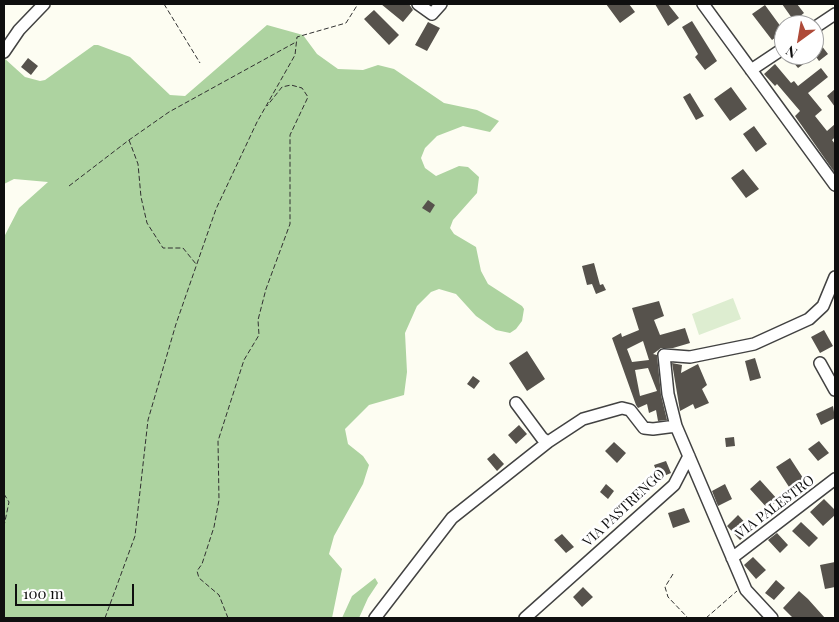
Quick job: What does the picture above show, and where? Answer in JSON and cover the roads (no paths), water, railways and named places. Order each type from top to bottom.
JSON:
[{"type":"street","points":[[4,52],[19,30],[44,4]]},
{"type":"street","points":[[418,4],[432,14],[441,4]]},
{"type":"street","points":[[703,4],[835,186]]},
{"type":"street","points":[[824,21],[835,14]]},
{"type":"street","points":[[751,70],[774,55]]},
{"type":"street","points":[[772,618],[744,588],[676,426],[668,394],[664,355],[690,357],[754,344],[809,319],[823,306],[835,277]]},
{"type":"street","points":[[820,363],[835,390]]},
{"type":"street","points":[[516,403],[542,438],[548,442]]},
{"type":"street","points":[[375,618],[452,518],[548,442],[583,420],[622,408],[630,410],[644,428],[653,429],[676,426]]},
{"type":"street","name":"VIA PASTRENGO","points":[[525,618],[674,485],[689,456]]},
{"type":"street","name":"VIA PALESTRO","points":[[732,558],[835,479]]}]
